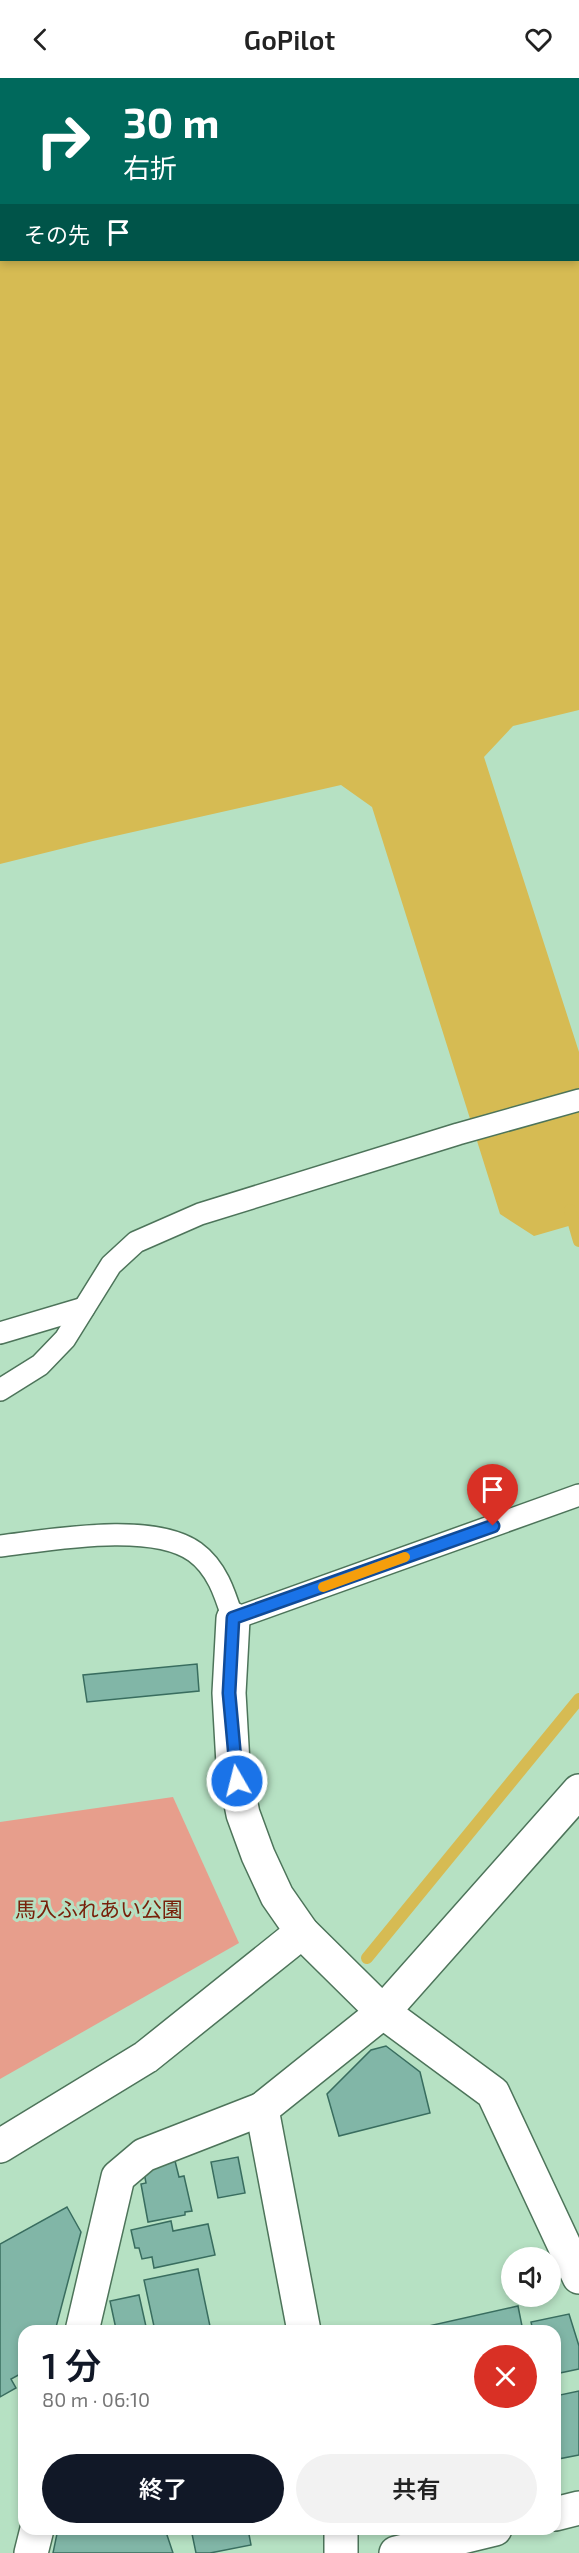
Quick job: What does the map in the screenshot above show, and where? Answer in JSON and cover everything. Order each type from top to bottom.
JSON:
[{"type":"street","points":[[233,1618],[229,1693],[234,1764],[243,1814],[277,1896],[302,1932],[383,2012],[493,2094],[579,2277]]},
{"type":"street","points":[[83,2325],[118,2177],[144,2155],[262,2109],[383,2012],[579,1791]]},
{"type":"street","points":[[0,2146],[146,2057],[302,1932]]},
{"type":"street","points":[[262,2109],[303,2325]]},
{"type":"street","points":[[561,2512],[579,2508]]},
{"type":"street","points":[[31,2553],[36,2535]]},
{"type":"street","points":[[341,2535],[341,2553]]},
{"type":"street","points":[[396,2553],[470,2535]]},
{"type":"lane","points":[[0,1390],[40,1365],[65,1339],[111,1265],[136,1242],[200,1214],[458,1134],[579,1100]]},
{"type":"lane","points":[[0,1333],[84,1308]]},
{"type":"lane","points":[[0,1546],[108,1535],[158,1537],[182,1544],[196,1553],[221,1581],[233,1618],[579,1495]]},
{"type":"green space","name":"馬入ふれあい公園","points":[[173,1797],[239,1943],[0,2079],[0,1822]]},
{"type":"shaded area","points":[[0,261],[579,261],[579,710],[513,726],[484,757],[579,1052],[579,1223],[534,1236],[500,1214],[372,807],[341,785],[0,864]]},
{"type":"building","points":[[197,1664],[199,1691],[87,1702],[83,1675]]},
{"type":"building","points":[[386,2046],[420,2072],[430,2113],[339,2136],[327,2094],[371,2050]]},
{"type":"building","points":[[238,2157],[245,2193],[218,2198],[211,2162]]},
{"type":"building","points":[[175,2161],[179,2177],[184,2176],[192,2211],[185,2212],[185,2215],[148,2222],[141,2184],[146,2183],[143,2167]]},
{"type":"building","points":[[67,2207],[81,2232],[57,2325],[18,2325],[18,2375],[11,2379],[16,2388],[0,2397],[0,2244]]},
{"type":"building","points":[[171,2221],[173,2231],[208,2224],[215,2255],[154,2268],[152,2257],[142,2259],[139,2248],[135,2248],[131,2230]]},
{"type":"building","points":[[198,2269],[210,2325],[154,2325],[144,2280]]},
{"type":"building","points":[[139,2295],[146,2325],[115,2325],[110,2301]]},
{"type":"building","points":[[518,2307],[522,2325],[433,2325]]},
{"type":"building","points":[[569,2314],[579,2346],[579,2369],[561,2373],[561,2325],[532,2325],[531,2322]]},
{"type":"building","points":[[579,2391],[579,2455],[561,2458],[561,2395]]},
{"type":"building","points":[[57,2535],[167,2535],[173,2553],[53,2553]]},
{"type":"building","points":[[192,2535],[249,2535],[251,2545],[210,2553],[196,2553]]},
{"type":"waterway","points":[[570,1210],[579,1241]]},
{"type":"waterway","points":[[367,1958],[579,1699]]},
{"type":"slow traffic","points":[[323,1587],[405,1557]]},
{"type":"route","points":[[237,1781],[229,1693],[233,1618],[493,1526]]}]
